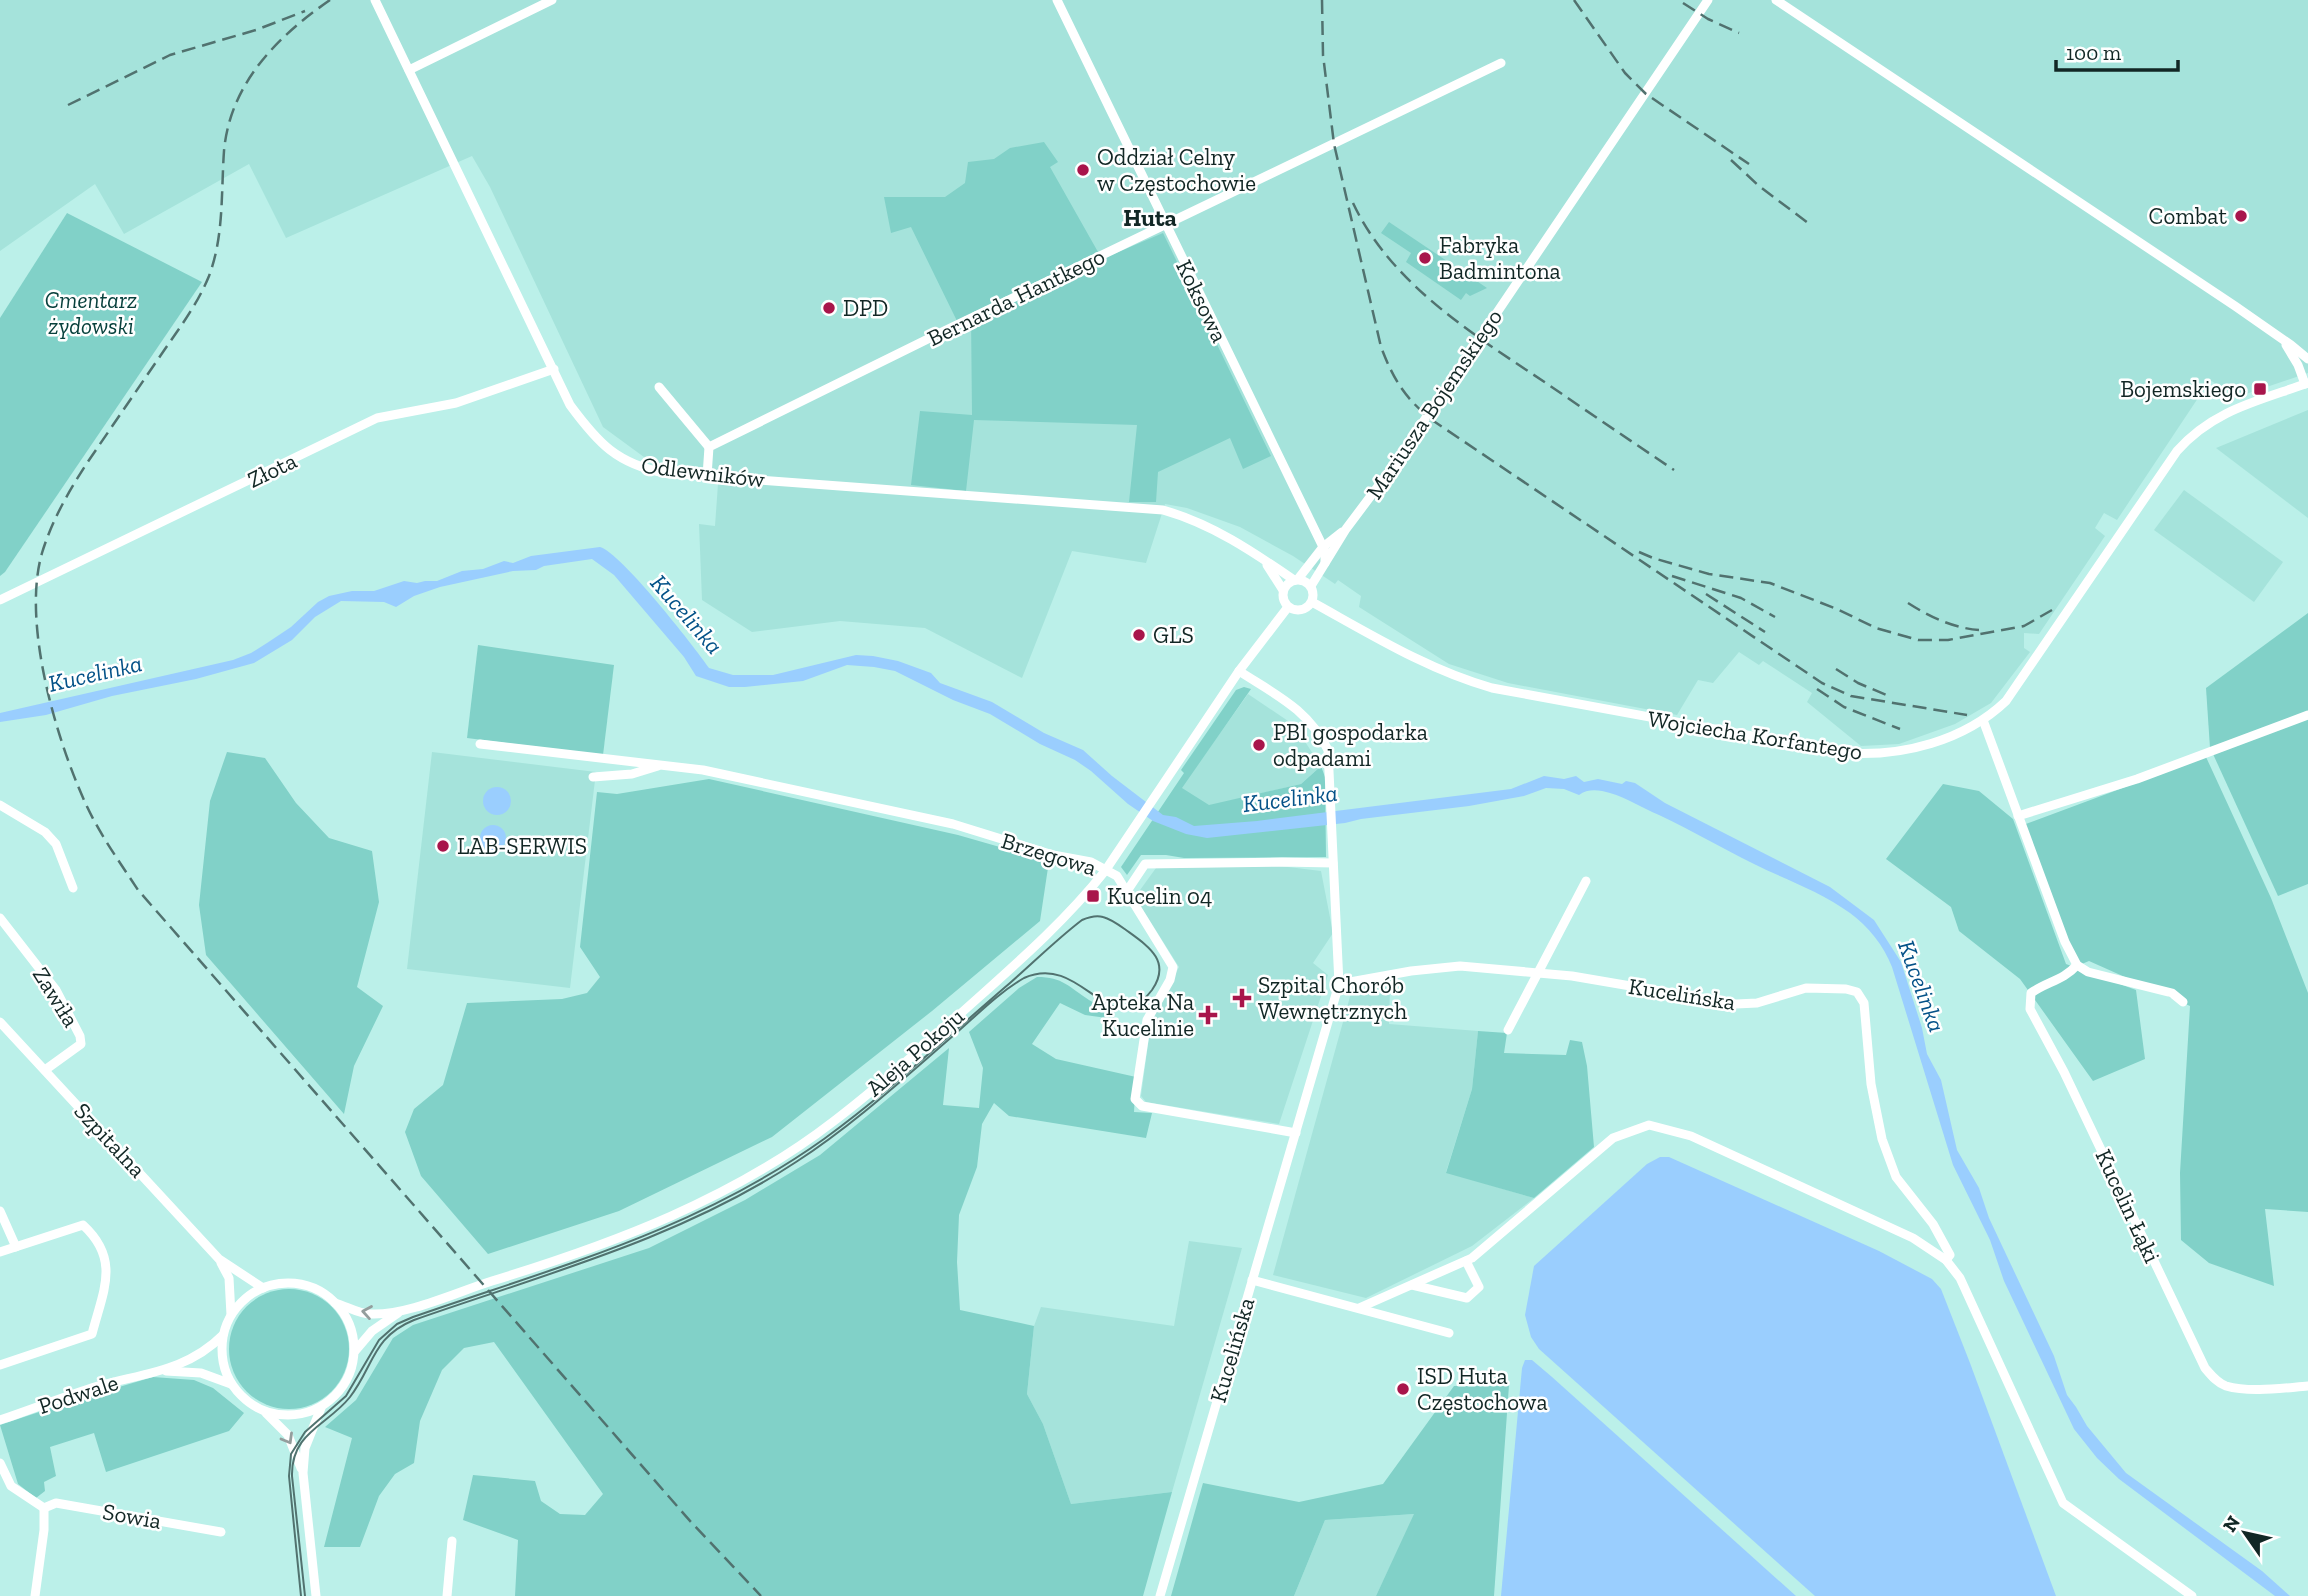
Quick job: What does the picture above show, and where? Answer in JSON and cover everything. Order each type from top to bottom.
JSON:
[{"type":"street","name":"Odlewników","points":[[375,0],[570,405],[592,434],[613,454],[644,469],[707,476],[1163,510],[1214,529],[1296,580]]},
{"type":"street","points":[[409,70],[552,0]]},
{"type":"street","name":"Koksowa","points":[[1057,0],[1323,547],[1325,564]]},
{"type":"street","name":"Mariusza Bojemskiego","points":[[1311,586],[1346,529],[1394,466],[1708,0]]},
{"type":"street","points":[[1776,0],[2308,359]]},
{"type":"street","name":"Bernarda Hantkego","points":[[709,447],[1501,63]]},
{"type":"street","points":[[2277,336],[2290,350],[2307,384]]},
{"type":"street","name":"Złota","points":[[0,600],[377,418],[456,403],[554,369]]},
{"type":"street","name":"Wojciecha Korfantego","points":[[1312,603],[1430,664],[1471,682],[1546,699],[1845,753],[1893,752],[1934,742],[1983,720],[2014,691],[2177,451],[2190,436],[2226,412],[2307,384]]},
{"type":"street","points":[[659,387],[709,447],[707,476]]},
{"type":"street","name":"Mariusza Bojemskiego","points":[[1296,580],[1323,547],[1346,529]]},
{"type":"street","name":"Odlewników","points":[[1257,554],[1283,590]]},
{"type":"street","points":[[1296,580],[1311,586],[1312,603],[1302,610],[1288,607],[1283,599],[1283,590],[1296,580]]},
{"type":"street","name":"Aleja Pokoju","points":[[335,1303],[368,1314],[399,1312],[564,1259],[655,1225],[718,1195],[834,1122],[1051,933],[1105,871],[1239,671],[1288,607]]},
{"type":"street","name":"Kucelińska","points":[[1160,1596],[1339,984],[1328,750],[1319,730],[1301,711],[1239,671]]},
{"type":"street","points":[[2018,816],[2137,779],[2308,715]]},
{"type":"street","points":[[1983,720],[2065,942],[2077,965],[2088,972],[2172,993],[2183,1002]]},
{"type":"street","name":"Brzegowa","points":[[480,744],[703,770],[954,824],[1053,855],[1091,862],[1117,876],[1173,967],[1170,980],[1147,1020],[1135,1099],[1142,1106],[1296,1133]]},
{"type":"street","name":"Brzegowa","points":[[593,777],[632,774],[659,765]]},
{"type":"street","points":[[0,805],[45,832],[56,844],[73,888]]},
{"type":"street","points":[[1127,891],[1145,864],[1334,863]]},
{"type":"street","points":[[1508,1030],[1586,881]]},
{"type":"street","name":"Zawiła","points":[[0,918],[56,990],[80,1036],[81,1044],[45,1070]]},
{"type":"street","name":"Kucelin Łąki","points":[[2077,965],[2062,979],[2031,993],[2030,1009],[2064,1072],[2205,1368],[2214,1379],[2225,1386],[2308,1386]]},
{"type":"street","name":"Kucelińska","points":[[1339,984],[1411,971],[1461,966],[1572,975],[1736,1004],[1757,1003],[1806,988],[1846,989],[1857,992],[1864,1003],[1871,1084],[1882,1139],[1896,1177],[1941,1235],[1950,1255],[1946,1260]]},
{"type":"street","name":"Szpitalna","points":[[0,1022],[219,1259],[263,1288]]},
{"type":"street","points":[[1359,1308],[1466,1261],[1613,1138],[1649,1125],[1691,1136],[1913,1238],[1946,1260],[1960,1278],[2063,1503],[2192,1596]]},
{"type":"street","points":[[0,1211],[16,1247]]},
{"type":"street","points":[[0,1252],[83,1225],[95,1236],[107,1260],[106,1280],[92,1334],[0,1365]]},
{"type":"street","name":"Szpitalna","points":[[219,1259],[229,1278],[231,1315]]},
{"type":"street","points":[[1412,1285],[1467,1298],[1479,1287],[1466,1261]]},
{"type":"street","points":[[1252,1280],[1449,1333]]},
{"type":"street","points":[[316,1596],[303,1473],[305,1448],[321,1408],[347,1380],[355,1350],[352,1329],[335,1303],[320,1290],[284,1282],[250,1295],[231,1315],[223,1335],[221,1350],[224,1370],[231,1384],[247,1401],[280,1416],[293,1416],[321,1408]]},
{"type":"street","name":"Aleja Pokoju","points":[[355,1350],[372,1331],[399,1312]]},
{"type":"street","name":"Podwale","points":[[0,1420],[97,1387],[177,1366],[207,1350],[223,1335]]},
{"type":"street","name":"Podwale","points":[[158,1371],[201,1373],[231,1384]]},
{"type":"street","points":[[265,1411],[288,1435],[303,1473]]},
{"type":"street","points":[[0,1463],[11,1486],[44,1508],[44,1530],[35,1596]]},
{"type":"street","name":"Sowia","points":[[44,1508],[56,1503],[221,1532]]},
{"type":"street","points":[[447,1596],[452,1541]]},
{"type":"shaded area","points":[[0,0],[2308,0],[2308,373],[2237,397],[2210,380],[2117,520],[2104,513],[2095,528],[2105,536],[2039,634],[2024,633],[2024,648],[2030,652],[1991,703],[1955,724],[1899,744],[1861,746],[1807,702],[1812,693],[1763,661],[1759,665],[1739,652],[1713,683],[1698,680],[1677,715],[1508,683],[1449,664],[1359,607],[1361,596],[1338,580],[1335,584],[1293,556],[1240,527],[1187,508],[1165,504],[1146,563],[1072,551],[1022,678],[925,628],[840,621],[752,632],[702,600],[699,524],[715,526],[718,484],[648,460],[603,427],[490,187],[472,156],[286,238],[249,164],[124,234],[95,184],[0,251]]},
{"type":"shaded area","points":[[2308,410],[2308,518],[2216,448]]},
{"type":"shaded area","points":[[2184,490],[2283,562],[2254,602],[2154,530]]},
{"type":"shaded area","points":[[600,547],[624,565],[640,582],[709,668],[733,675],[773,675],[856,655],[898,661],[931,673],[940,683],[992,702],[1044,733],[1083,750],[1163,815],[1176,817],[1194,826],[1257,821],[1511,789],[1544,776],[1564,779],[1576,776],[1584,782],[1598,779],[1622,784],[1626,781],[1635,783],[1665,803],[1830,887],[1874,920],[1901,962],[1922,1028],[1927,1054],[1941,1080],[1957,1150],[1979,1188],[1989,1218],[2054,1356],[2067,1395],[2087,1426],[2126,1473],[2262,1571],[2290,1596],[2275,1596],[2119,1479],[2097,1458],[2074,1429],[2004,1281],[1990,1240],[1953,1165],[1892,967],[1869,930],[1857,918],[1827,898],[1616,795],[1594,790],[1579,795],[1564,789],[1546,788],[1524,796],[1469,806],[1345,823],[1207,838],[1186,834],[1153,821],[1075,760],[1040,744],[990,714],[953,700],[895,671],[847,665],[803,681],[745,687],[729,687],[696,676],[684,657],[614,575],[592,559],[544,566],[536,570],[513,571],[440,587],[414,596],[396,607],[384,602],[341,601],[315,617],[292,640],[254,663],[196,679],[112,696],[46,715],[0,722],[0,713],[233,660],[251,653],[291,627],[318,602],[329,596],[352,591],[374,591],[404,581],[437,581],[462,571],[483,569],[504,561],[513,563],[531,556]]},
{"type":"shaded area","name":"PBI gospodarka odpadami","points":[[1248,694],[1294,725],[1321,766],[1301,784],[1208,806],[1181,788]]},
{"type":"shaded area","name":"LAB-SERWIS","points":[[432,752],[596,772],[570,988],[407,969]]},
{"type":"shaded area","points":[[497,787],[507,791],[511,801],[507,811],[497,815],[487,811],[483,801],[487,791]]},
{"type":"shaded area","points":[[493,825],[502,829],[506,838],[502,847],[493,851],[484,847],[480,838],[484,829]]},
{"type":"shaded area","name":"Szpital Chorób Wewnętrznych","points":[[1280,866],[1321,871],[1333,933],[1313,963],[1328,975],[1279,1124],[1146,1102],[1141,1096],[1151,1022],[1179,967],[1135,897],[1156,868]]},
{"type":"shaded area","points":[[1390,986],[1389,1024],[1478,1031],[1472,1089],[1446,1172],[1534,1198],[1472,1246],[1366,1298],[1273,1275],[1351,993]]},
{"type":"shaded area","points":[[1660,1157],[1669,1157],[1879,1251],[1932,1279],[1941,1289],[1970,1363],[2056,1596],[1815,1596],[1539,1349],[1531,1337],[1525,1315],[1534,1266],[1647,1164]]},
{"type":"shaded area","points":[[1189,1241],[1242,1248],[1172,1492],[1071,1504],[1043,1424],[1027,1394],[1034,1326],[1041,1307],[1174,1326]]},
{"type":"shaded area","points":[[1525,1360],[1532,1360],[1552,1377],[1796,1596],[1501,1596],[1522,1368]]},
{"type":"shaded area","points":[[1415,1514],[1376,1596],[1294,1596],[1325,1520]]},
{"type":"green space","points":[[1044,142],[1058,162],[1050,167],[1102,259],[1163,233],[1271,456],[1243,469],[1230,438],[1158,472],[1156,502],[1129,502],[1137,425],[974,420],[966,491],[911,485],[920,411],[972,415],[971,315],[957,321],[911,227],[891,233],[884,197],[945,197],[965,183],[968,162],[994,159],[1010,148]]},
{"type":"green space","name":"Cmentarz żydowski","points":[[67,213],[202,282],[0,576],[0,318]]},
{"type":"green space","name":"Fabryka Badmintona","points":[[1389,222],[1487,288],[1470,296],[1466,293],[1461,300],[1406,262],[1411,253],[1381,233]]},
{"type":"green space","points":[[2308,613],[2308,713],[2210,748],[2206,688]]},
{"type":"green space","points":[[478,645],[614,665],[603,755],[467,738]]},
{"type":"green space","points":[[1244,687],[1251,689],[1182,788],[1209,805],[1301,784],[1321,766],[1325,777],[1326,857],[1184,858],[1141,855],[1127,875],[1121,867],[1184,773],[1181,770],[1236,690]]},
{"type":"green space","points":[[2308,719],[2308,884],[2278,896],[2213,754]]},
{"type":"green space","points":[[227,752],[265,758],[296,803],[329,838],[372,851],[379,902],[357,987],[383,1006],[354,1066],[344,1114],[206,955],[199,905],[210,801]]},
{"type":"green space","points":[[2206,757],[2271,898],[2308,993],[2308,1212],[2265,1209],[2274,1286],[2209,1263],[2181,1240],[2180,1173],[2190,1006],[2089,961],[2077,966],[2023,825]]},
{"type":"green space","points":[[709,779],[958,835],[1049,861],[1040,921],[932,1011],[772,1137],[619,1211],[488,1254],[421,1176],[405,1132],[414,1109],[443,1085],[467,1003],[562,999],[587,993],[600,977],[580,947],[597,792],[617,794]]},
{"type":"green space","points":[[1943,784],[1979,791],[2013,819],[2066,964],[2136,990],[2145,1059],[2093,1081],[2020,979],[1959,931],[1951,907],[1886,859]]},
{"type":"green space","points":[[1037,977],[1060,981],[1092,1002],[1115,1012],[1114,1019],[1085,1015],[1060,1003],[1032,1044],[1056,1059],[1136,1077],[1134,1112],[1152,1113],[1146,1138],[1009,1116],[994,1103],[982,1124],[977,1167],[959,1215],[957,1262],[960,1310],[1034,1326],[1027,1394],[1043,1424],[1071,1504],[1172,1492],[1143,1596],[515,1596],[518,1540],[463,1520],[473,1475],[535,1481],[541,1501],[560,1514],[585,1515],[603,1494],[494,1342],[464,1348],[442,1370],[420,1421],[414,1463],[395,1474],[379,1496],[360,1547],[324,1547],[352,1438],[325,1427],[356,1400],[393,1338],[413,1325],[649,1248],[745,1200],[820,1155],[949,1048],[943,1105],[979,1108],[983,1068],[969,1032],[1019,988]]},
{"type":"green space","points":[[1478,1031],[1507,1033],[1504,1053],[1566,1055],[1570,1040],[1582,1042],[1587,1066],[1594,1147],[1534,1198],[1446,1173],[1472,1089]]},
{"type":"green space","points":[[289,1289],[312,1294],[331,1307],[344,1326],[349,1349],[344,1372],[331,1391],[312,1404],[289,1409],[266,1404],[247,1391],[234,1372],[229,1349],[234,1326],[247,1307],[266,1294]]},
{"type":"green space","points":[[153,1377],[194,1380],[213,1388],[244,1413],[229,1431],[106,1472],[94,1433],[50,1447],[56,1476],[44,1482],[45,1491],[36,1498],[18,1484],[0,1425]]},
{"type":"green space","points":[[1509,1385],[1494,1596],[1376,1596],[1414,1514],[1325,1520],[1294,1596],[1171,1596],[1203,1483],[1299,1502],[1383,1484],[1454,1386]]},
{"type":"tram line","points":[[301,1596],[289,1476],[291,1454],[305,1432],[346,1396],[379,1340],[397,1324],[625,1243],[676,1222],[775,1171],[824,1139],[872,1102],[1082,920],[1095,916],[1109,919],[1142,942],[1155,955],[1158,962],[1158,980],[1137,1005],[1124,1008],[1111,1006],[1059,975],[1042,973],[1024,978],[996,998],[838,1133],[751,1189],[705,1213],[610,1253],[400,1327],[375,1353],[350,1397],[312,1431],[297,1449],[292,1476],[305,1596]]},
{"type":"railway","points":[[330,0],[292,29],[246,83],[228,126],[220,230],[209,276],[189,314],[80,474],[61,506],[46,541],[37,581],[36,612],[39,644],[53,711],[62,744],[90,812],[138,890],[691,1522],[761,1596]]},
{"type":"railway","points":[[1322,0],[1323,55],[1334,144],[1381,347],[1396,380],[1416,406],[1435,422],[1822,683],[1851,696],[1967,715]]},
{"type":"railway","points":[[1574,0],[1625,73],[1646,94],[1749,164]]},
{"type":"railway","points":[[1683,3],[1708,19],[1739,33]]},
{"type":"railway","points":[[68,105],[170,55],[256,30],[305,11]]},
{"type":"railway","points":[[1731,160],[1759,186],[1812,226]]},
{"type":"railway","points":[[1353,203],[1369,232],[1389,259],[1437,305],[1491,346],[1674,470]]},
{"type":"railway","points":[[1639,552],[1709,574],[1770,583],[1837,609],[1876,628],[1918,640],[1948,640],[2024,626],[2052,610]]},
{"type":"railway","points":[[1672,576],[1741,598],[1775,617]]},
{"type":"railway","points":[[1706,594],[1765,632]]},
{"type":"railway","points":[[1908,603],[1942,621],[1979,630]]},
{"type":"railway","points":[[1836,669],[1858,683],[1891,697]]},
{"type":"railway","points":[[1817,689],[1844,707],[1900,729]]},
{"type":"place","name":"Oddział Celny w Częstochowie","points":[[1083,170]]},
{"type":"place","name":"Combat","points":[[2241,216]]},
{"type":"place","name":"Fabryka Badmintona","points":[[1425,258]]},
{"type":"place","name":"DPD","points":[[829,308]]},
{"type":"place","name":"Bojemskiego","points":[[2260,389]]},
{"type":"place","name":"GLS","points":[[1139,635]]},
{"type":"place","name":"PBI gospodarka odpadami","points":[[1259,745]]},
{"type":"place","name":"LAB-SERWIS","points":[[443,846]]},
{"type":"place","name":"Kucelin 04","points":[[1093,896]]},
{"type":"place","name":"Szpital Chorób Wewnętrznych","points":[[1242,998]]},
{"type":"place","name":"Apteka Na Kucelinie","points":[[1208,1015]]},
{"type":"place","name":"ISD Huta Częstochowa","points":[[1403,1389]]},
{"type":"district","name":"Huta","points":[[1150,217]]},
{"type":"water label","name":"Kucelinka","points":[[687,614]]},
{"type":"water label","name":"Kucelinka","points":[[95,673]]},
{"type":"water label","name":"Kucelinka","points":[[1290,798]]},
{"type":"water label","name":"Kucelinka","points":[[1922,986]]}]
